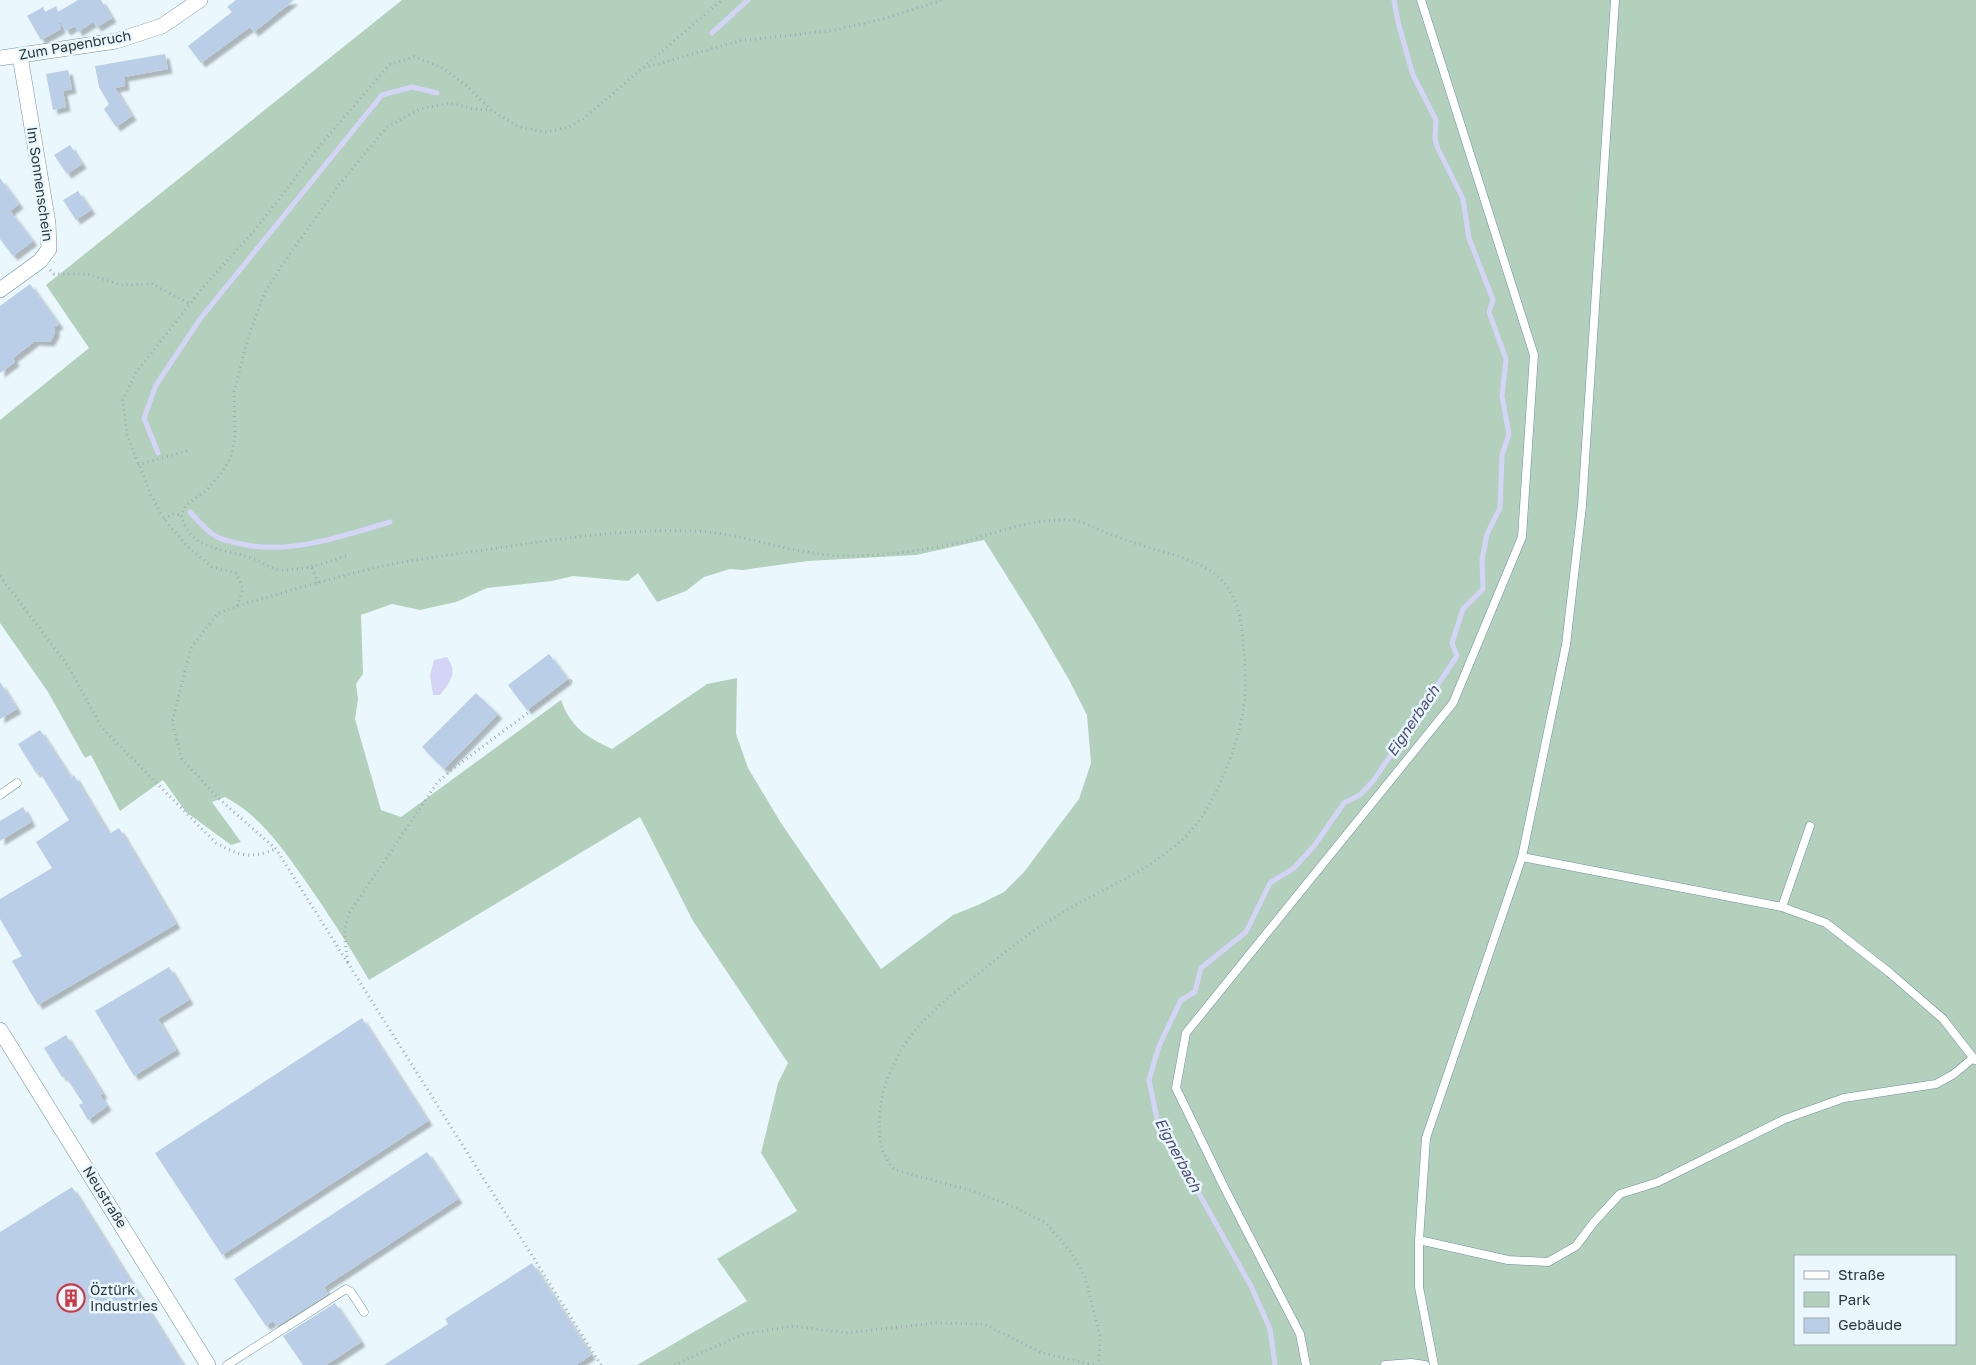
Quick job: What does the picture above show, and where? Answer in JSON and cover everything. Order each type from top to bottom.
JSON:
[{"type":"street","name":"Zum Papenbruch","points":[[0,58],[116,41],[162,26],[200,0]]},
{"type":"street","name":"Im Sonnenschein","points":[[0,290],[40,261],[49,249],[48,223],[20,56]]},
{"type":"street","name":"Neustraße","points":[[0,1030],[208,1365]]},
{"type":"lane","points":[[1306,1365],[1300,1334],[1224,1187],[1176,1088],[1186,1033],[1453,703],[1522,537],[1534,355],[1421,0]]},
{"type":"lane","points":[[1434,1365],[1419,1287],[1419,1240],[1426,1138],[1522,857],[1566,645],[1582,506],[1615,0]]},
{"type":"lane","points":[[0,795],[17,784]]},
{"type":"lane","points":[[1782,907],[1810,826]]},
{"type":"lane","points":[[1419,1240],[1508,1260],[1548,1262],[1576,1246],[1594,1222],[1620,1194],[1658,1182],[1785,1120],[1844,1098],[1936,1084],[1974,1060],[1943,1019],[1890,973],[1826,923],[1782,907],[1522,857]]},
{"type":"lane","points":[[227,1365],[346,1289],[351,1292],[364,1312]]},
{"type":"lane","points":[[1385,1365],[1411,1362],[1425,1365]]},
{"type":"path","points":[[237,606],[243,588],[236,573],[212,567],[186,545],[164,519],[138,466],[126,435],[123,400],[135,374],[190,304],[255,230],[322,143],[389,65],[414,58],[441,66],[467,86],[491,110],[520,127],[546,132],[570,127],[583,119],[722,0]]},
{"type":"path","points":[[643,68],[739,41],[836,30],[886,18],[943,0]]},
{"type":"path","points":[[346,556],[312,568],[281,570],[263,565],[253,558],[207,546],[188,532],[181,515],[186,504],[207,490],[224,470],[231,456],[234,438],[234,392],[248,338],[264,294],[280,268],[339,185],[387,127],[420,109],[450,103],[474,109],[491,110]]},
{"type":"path","points":[[40,261],[54,274],[87,274],[122,285],[152,284],[190,304]]},
{"type":"path","points":[[138,466],[190,450]]},
{"type":"path","points":[[164,519],[173,514],[181,515]]},
{"type":"path","points":[[601,1365],[276,849],[217,797],[182,759],[172,722],[191,648],[217,614],[237,606],[379,567],[455,554],[637,531],[723,533],[813,554],[849,556],[918,550],[961,542],[1019,525],[1066,520],[1078,522],[1133,544],[1173,554],[1208,568],[1226,585],[1233,594],[1242,627],[1244,703],[1239,728],[1217,790],[1203,816],[1180,842],[1165,854],[1058,915],[1024,937],[949,997],[910,1036],[892,1068],[882,1093],[880,1120],[881,1148],[886,1160],[895,1170],[973,1191],[1014,1207],[1046,1223],[1071,1252],[1085,1277],[1100,1336],[1100,1365]]},
{"type":"path","points":[[312,568],[318,583]]},
{"type":"path","points":[[0,576],[68,666],[102,728],[216,843],[231,852],[246,856],[260,855],[276,849]]},
{"type":"path","points":[[348,963],[344,936],[345,925],[350,912],[437,783],[456,765],[572,680]]},
{"type":"path","points":[[674,1365],[744,1334],[793,1326],[846,1332],[935,1323],[984,1324],[1042,1353],[1094,1365]]},
{"type":"green space","points":[[402,0],[1976,0],[1976,1365],[637,1365],[747,1301],[717,1259],[797,1211],[761,1153],[778,1083],[788,1063],[693,921],[640,817],[369,980],[328,914],[285,853],[259,822],[237,804],[225,797],[212,802],[241,842],[231,845],[186,812],[163,780],[120,811],[91,755],[85,758],[48,692],[0,623],[0,420],[89,348],[46,285]],"holes":[[[984,540],[1033,618],[1087,715],[1091,763],[1079,799],[1024,872],[1004,892],[953,915],[881,969],[781,823],[748,768],[736,734],[737,678],[707,684],[612,749],[588,736],[575,725],[561,700],[401,817],[381,810],[355,719],[358,699],[356,684],[363,674],[361,615],[392,604],[420,610],[456,602],[487,588],[552,581],[573,576],[628,581],[638,573],[657,602],[686,591],[704,577],[730,569],[743,570],[808,561],[916,555]]]},
{"type":"water","points":[[447,657],[453,672],[452,677],[440,695],[433,695],[430,675],[434,660]]},
{"type":"building","points":[[78,0],[101,0],[112,18],[97,27],[93,22],[78,32],[75,26],[66,31],[59,20],[61,29],[41,40],[27,16],[43,7],[45,12],[56,6],[58,12]]},
{"type":"building","points":[[236,0],[294,0],[254,32],[250,27],[201,63],[188,46],[232,12],[227,7]]},
{"type":"building","points":[[165,54],[168,69],[124,77],[125,86],[115,88],[132,116],[116,127],[104,109],[109,104],[99,87],[95,66]]},
{"type":"building","points":[[68,70],[72,89],[63,91],[66,107],[53,110],[46,74]]},
{"type":"building","points":[[70,145],[82,164],[67,174],[54,155]]},
{"type":"building","points":[[0,178],[19,204],[10,211],[33,241],[13,256],[0,239]]},
{"type":"building","points":[[78,191],[91,210],[76,220],[63,200]]},
{"type":"building","points":[[30,284],[59,324],[55,327],[55,333],[50,342],[35,341],[13,358],[15,362],[0,373],[0,306]]},
{"type":"building","points":[[549,654],[568,679],[527,710],[508,685]]},
{"type":"building","points":[[0,682],[17,709],[0,719]]},
{"type":"building","points":[[476,693],[498,714],[444,769],[422,747]]},
{"type":"building","points":[[40,730],[71,778],[74,775],[109,834],[119,828],[176,924],[38,1005],[12,961],[22,956],[0,919],[0,899],[52,868],[36,842],[69,820],[39,771],[36,773],[18,744]]},
{"type":"building","points":[[23,807],[31,822],[0,841],[0,821]]},
{"type":"building","points":[[169,967],[189,1000],[158,1019],[176,1050],[134,1076],[95,1011]]},
{"type":"building","points":[[362,1018],[428,1121],[222,1255],[155,1153]]},
{"type":"building","points":[[66,1035],[103,1094],[100,1095],[107,1106],[88,1120],[79,1105],[83,1103],[65,1076],[62,1077],[44,1048]]},
{"type":"building","points":[[427,1152],[458,1199],[324,1287],[328,1294],[277,1326],[273,1321],[266,1326],[234,1279]]},
{"type":"building","name":"Öztürk Industries","points":[[72,1187],[183,1365],[0,1365],[0,1232]]},
{"type":"building","points":[[532,1263],[591,1355],[576,1365],[384,1365],[448,1324],[445,1319]]},
{"type":"building","points":[[335,1303],[361,1342],[326,1365],[303,1365],[283,1336]]},
{"type":"waterway","points":[[712,33],[748,0]]},
{"type":"waterway","name":"Eignerbach","points":[[1275,1365],[1270,1329],[1251,1286],[1157,1119],[1149,1080],[1159,1046],[1181,1000],[1195,992],[1201,968],[1246,932],[1270,883],[1294,868],[1314,846],[1344,803],[1360,795],[1374,780],[1457,656],[1452,643],[1463,609],[1483,589],[1482,560],[1487,534],[1500,508],[1502,455],[1509,434],[1502,396],[1506,359],[1489,312],[1493,300],[1469,238],[1463,199],[1438,149],[1435,139],[1436,120],[1413,75],[1398,22],[1394,0]]},
{"type":"waterway","points":[[158,453],[144,418],[156,385],[200,319],[382,95],[412,87],[437,93]]},
{"type":"waterway","points":[[190,512],[205,528],[218,537],[227,541],[260,547],[297,546],[335,538],[390,522]]},
{"type":"place","name":"Öztürk Industries","points":[[71,1298]]}]
